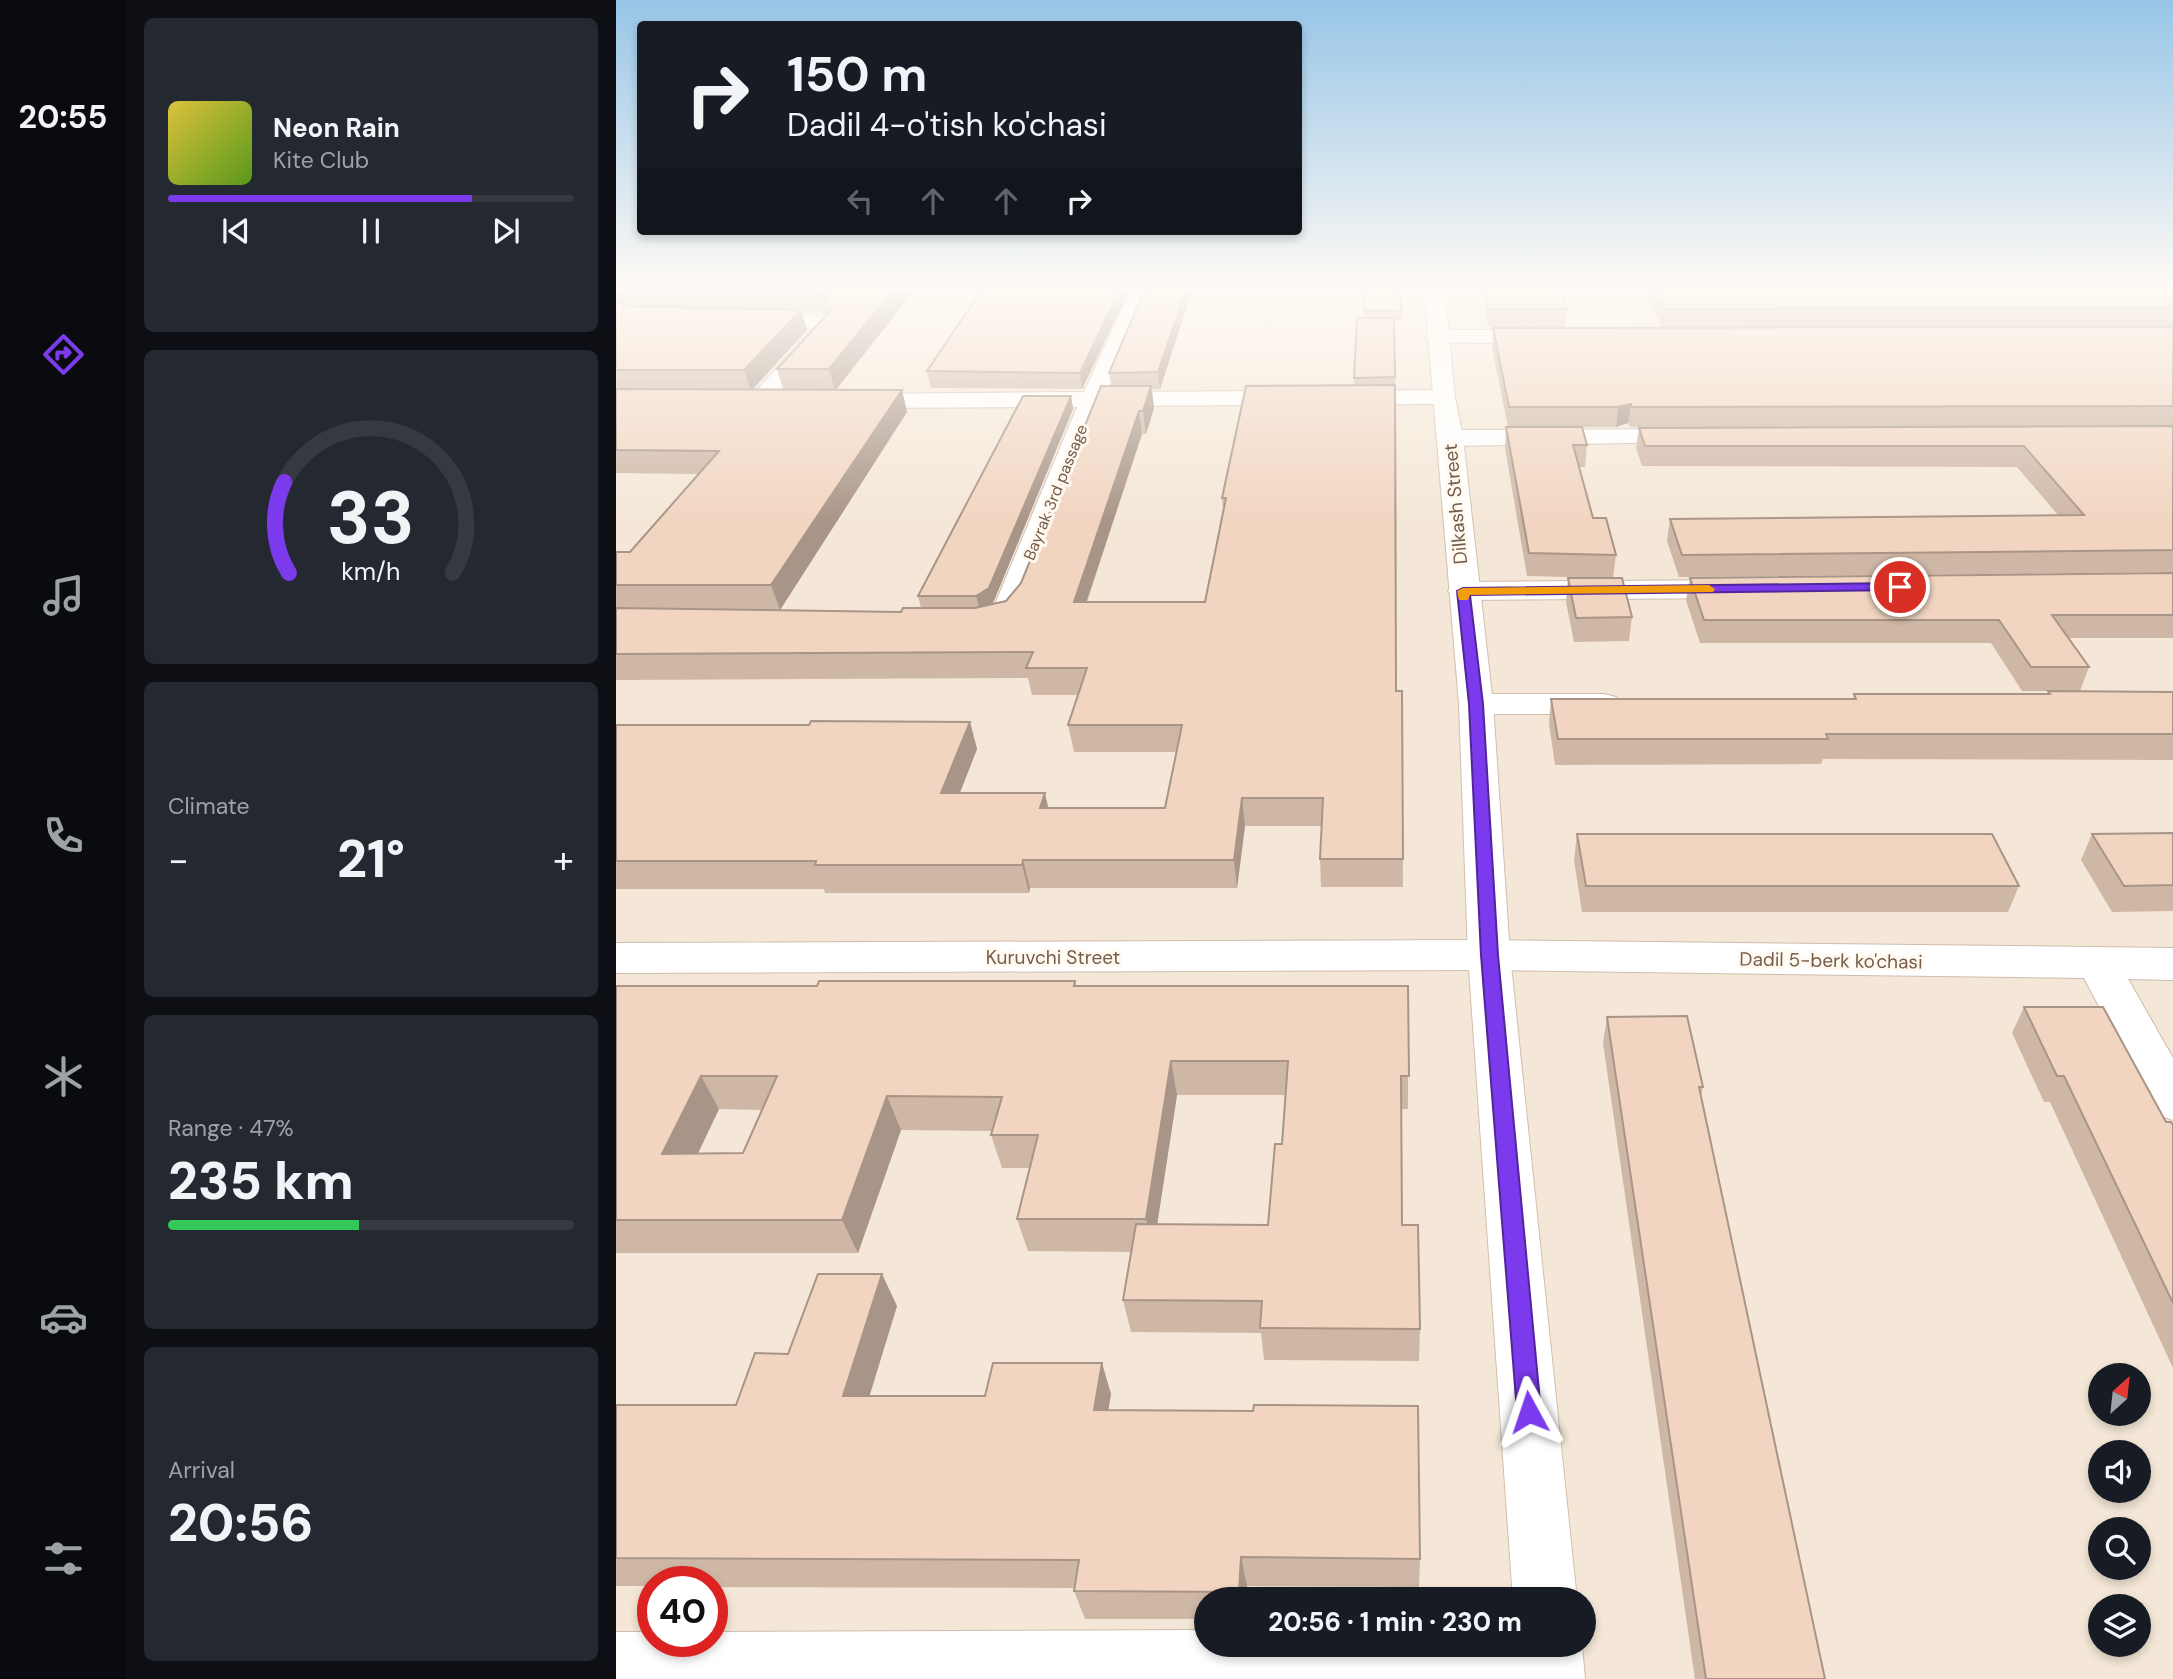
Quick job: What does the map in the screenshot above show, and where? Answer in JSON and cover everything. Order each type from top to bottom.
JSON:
[{"type":"street","points":[[760,401],[792,365]]},
{"type":"street","name":"Bayrak 3rd passage","points":[[954,622],[982,622],[1000,617],[1009,608],[1107,365]]},
{"type":"street","name":"Dilkash Street","points":[[1440,365],[1450,438],[1476,704],[1489,955],[1544,1587]]},
{"type":"street","points":[[829,401],[1443,397]]},
{"type":"street","points":[[733,401],[787,401]]},
{"type":"street","points":[[1450,438],[1714,438]]},
{"type":"street","points":[[1463,591],[1769,588]]},
{"type":"street","points":[[1476,704],[1630,704]]},
{"type":"street","name":"Kuruvchi Street","points":[[616,958],[1489,955]]},
{"type":"street","name":"Dadil 5-berk ko'chasi","points":[[1489,955],[2173,964]]},
{"type":"street","points":[[2098,964],[2173,1101]]},
{"type":"street","points":[[616,1665],[1550,1662]]},
{"type":"shaded area","points":[[616,365],[2173,365],[2173,1679],[616,1679]]},
{"type":"building","points":[[616,365],[748,365],[744,370],[616,370]]},
{"type":"building","points":[[780,365],[832,365],[829,369],[777,369]]},
{"type":"building","points":[[931,365],[1084,365],[1080,373],[927,371]]},
{"type":"building","points":[[1112,365],[1160,365],[1158,372],[1109,373]]},
{"type":"building","points":[[1355,365],[1395,365],[1395,377],[1354,378]]},
{"type":"building","points":[[1501,365],[2173,365],[2173,406],[1632,407],[1631,404],[1618,407],[1509,407]]},
{"type":"building","points":[[1395,385],[1396,691],[1402,691],[1403,859],[1320,859],[1323,798],[1242,798],[1234,860],[1023,860],[1022,865],[616,861],[616,725],[809,725],[811,721],[970,722],[941,793],[1045,793],[1040,808],[1165,808],[1182,725],[1068,725],[1087,668],[1026,668],[1033,652],[616,654],[616,608],[901,612],[903,608],[975,608],[1006,601],[1021,583],[1101,386],[1151,386],[1143,411],[1139,411],[1074,602],[1205,602],[1226,498],[1222,498],[1246,386]]},
{"type":"building","points":[[616,389],[902,390],[771,585],[616,585],[616,552],[630,552],[719,451],[616,450]]},
{"type":"building","points":[[1023,396],[1071,396],[989,588],[976,596],[918,596]]},
{"type":"building","points":[[2173,426],[2173,550],[1682,555],[1670,519],[2084,515],[2024,446],[1645,446],[1639,428]]},
{"type":"building","points":[[1506,427],[1582,427],[1587,445],[1573,445],[1593,518],[1606,518],[1616,555],[1529,553]]},
{"type":"building","points":[[2173,573],[2173,615],[2052,615],[2089,667],[2031,667],[1999,620],[1704,620],[1690,578]]},
{"type":"building","points":[[1568,578],[1622,578],[1632,617],[1576,618]]},
{"type":"building","points":[[2048,691],[2173,692],[2173,734],[1826,734],[1828,739],[1558,739],[1551,699],[1856,699],[1854,694],[2050,694]]},
{"type":"building","points":[[2173,833],[2173,885],[2124,886],[2092,834]]},
{"type":"building","points":[[1577,834],[1992,834],[2019,886],[1586,886]]},
{"type":"building","points":[[819,981],[1075,981],[1074,986],[1408,986],[1409,1076],[1401,1076],[1402,1225],[1418,1225],[1420,1329],[1260,1328],[1262,1301],[1123,1300],[1136,1224],[1268,1225],[1275,1144],[1282,1144],[1288,1061],[1171,1061],[1146,1219],[1017,1219],[1038,1135],[991,1135],[1002,1097],[887,1096],[842,1220],[616,1220],[616,986],[817,986]],"holes":[[[701,1076],[777,1076],[743,1153],[662,1154]]]},
{"type":"building","points":[[2024,1007],[2103,1007],[2166,1122],[2173,1125],[2173,1303],[2064,1076],[2057,1076]]},
{"type":"building","points":[[1687,1016],[1703,1087],[1699,1087],[1825,1679],[1706,1679],[1607,1017]]},
{"type":"building","points":[[818,1274],[882,1274],[843,1396],[985,1396],[993,1363],[1102,1363],[1094,1410],[1253,1411],[1254,1405],[1418,1406],[1420,1559],[1241,1557],[1239,1587],[1194,1587],[1194,1592],[1074,1591],[1079,1560],[616,1558],[616,1405],[736,1405],[755,1353],[788,1354]]},
{"type":"slow traffic","points":[[1464,597],[1463,591],[1709,589]]},
{"type":"route","points":[[1529,1412],[1489,955],[1476,704],[1463,591],[1900,587]]}]
